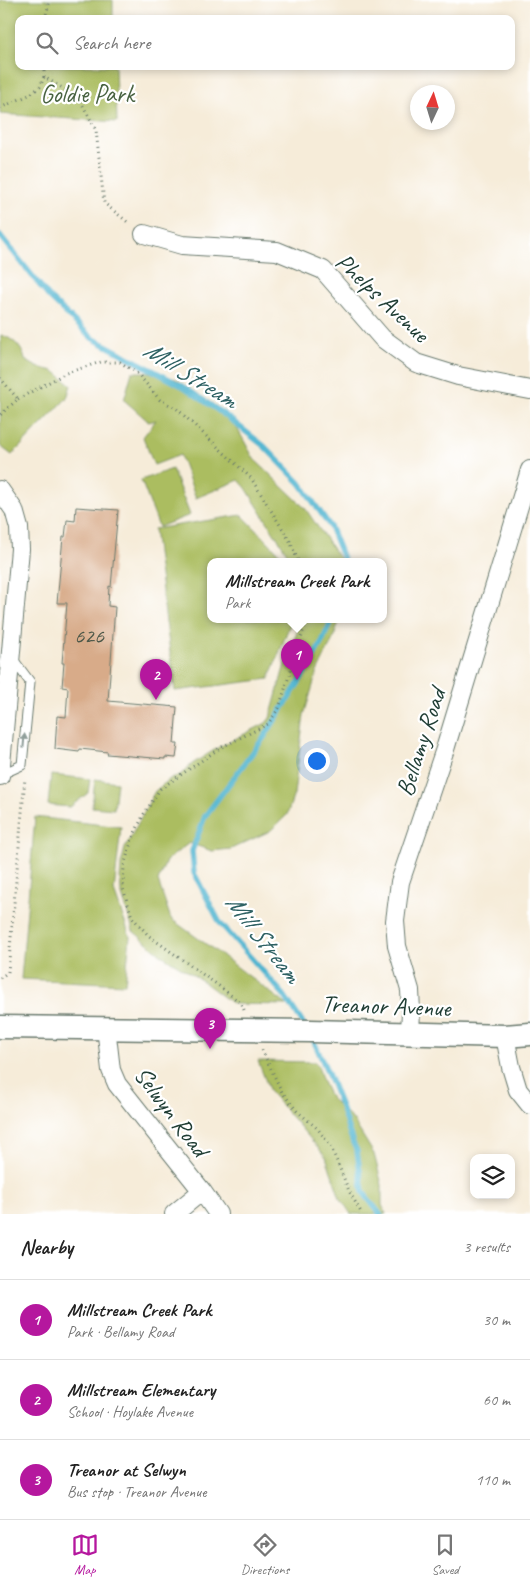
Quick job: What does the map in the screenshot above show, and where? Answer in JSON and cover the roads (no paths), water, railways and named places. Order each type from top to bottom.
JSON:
[{"type":"street","name":"Phelps Avenue","points":[[144,234],[182,245],[277,251],[323,270],[382,338],[416,363],[458,376],[530,390]]},
{"type":"street","name":"Bellamy Road","points":[[410,1033],[412,1011],[410,990],[397,946],[395,921],[400,882],[446,746],[530,470]]},
{"type":"street","points":[[0,490],[14,510],[19,528],[20,549],[11,656],[4,694],[0,776]]},
{"type":"street","name":"Treanor Avenue","points":[[0,1027],[284,1030],[505,1036],[530,1034]]},
{"type":"street","name":"Selwyn Road","points":[[106,1027],[111,1070],[117,1084],[218,1214]]},
{"type":"street","points":[[505,1036],[518,1090],[530,1105]]},
{"type":"street","name":"Selwyn Road","points":[[174,1214],[202,1191]]},
{"type":"lane","points":[[0,776],[22,765],[30,682],[11,656]]},
{"type":"waterway","name":"Mill Stream","points":[[0,235],[49,297],[92,338],[184,387],[226,416],[264,446],[300,483],[330,526],[343,558]]},
{"type":"waterway","name":"Mill Stream","points":[[304,1025],[284,995],[220,923],[194,873],[192,851],[205,816],[265,736],[298,684],[322,642],[330,623]]},
{"type":"waterway","name":"Mill Stream","points":[[312,1037],[357,1151],[363,1192],[380,1214]]},
{"type":"place","name":"Millstream Creek Park","points":[[297,680]]},
{"type":"place","name":"Millstream Elementary","points":[[156,700]]},
{"type":"place","name":"Treanor at Selwyn","points":[[210,1049]]},
{"type":"park label","name":"Goldie Park","points":[[87,93]]}]
